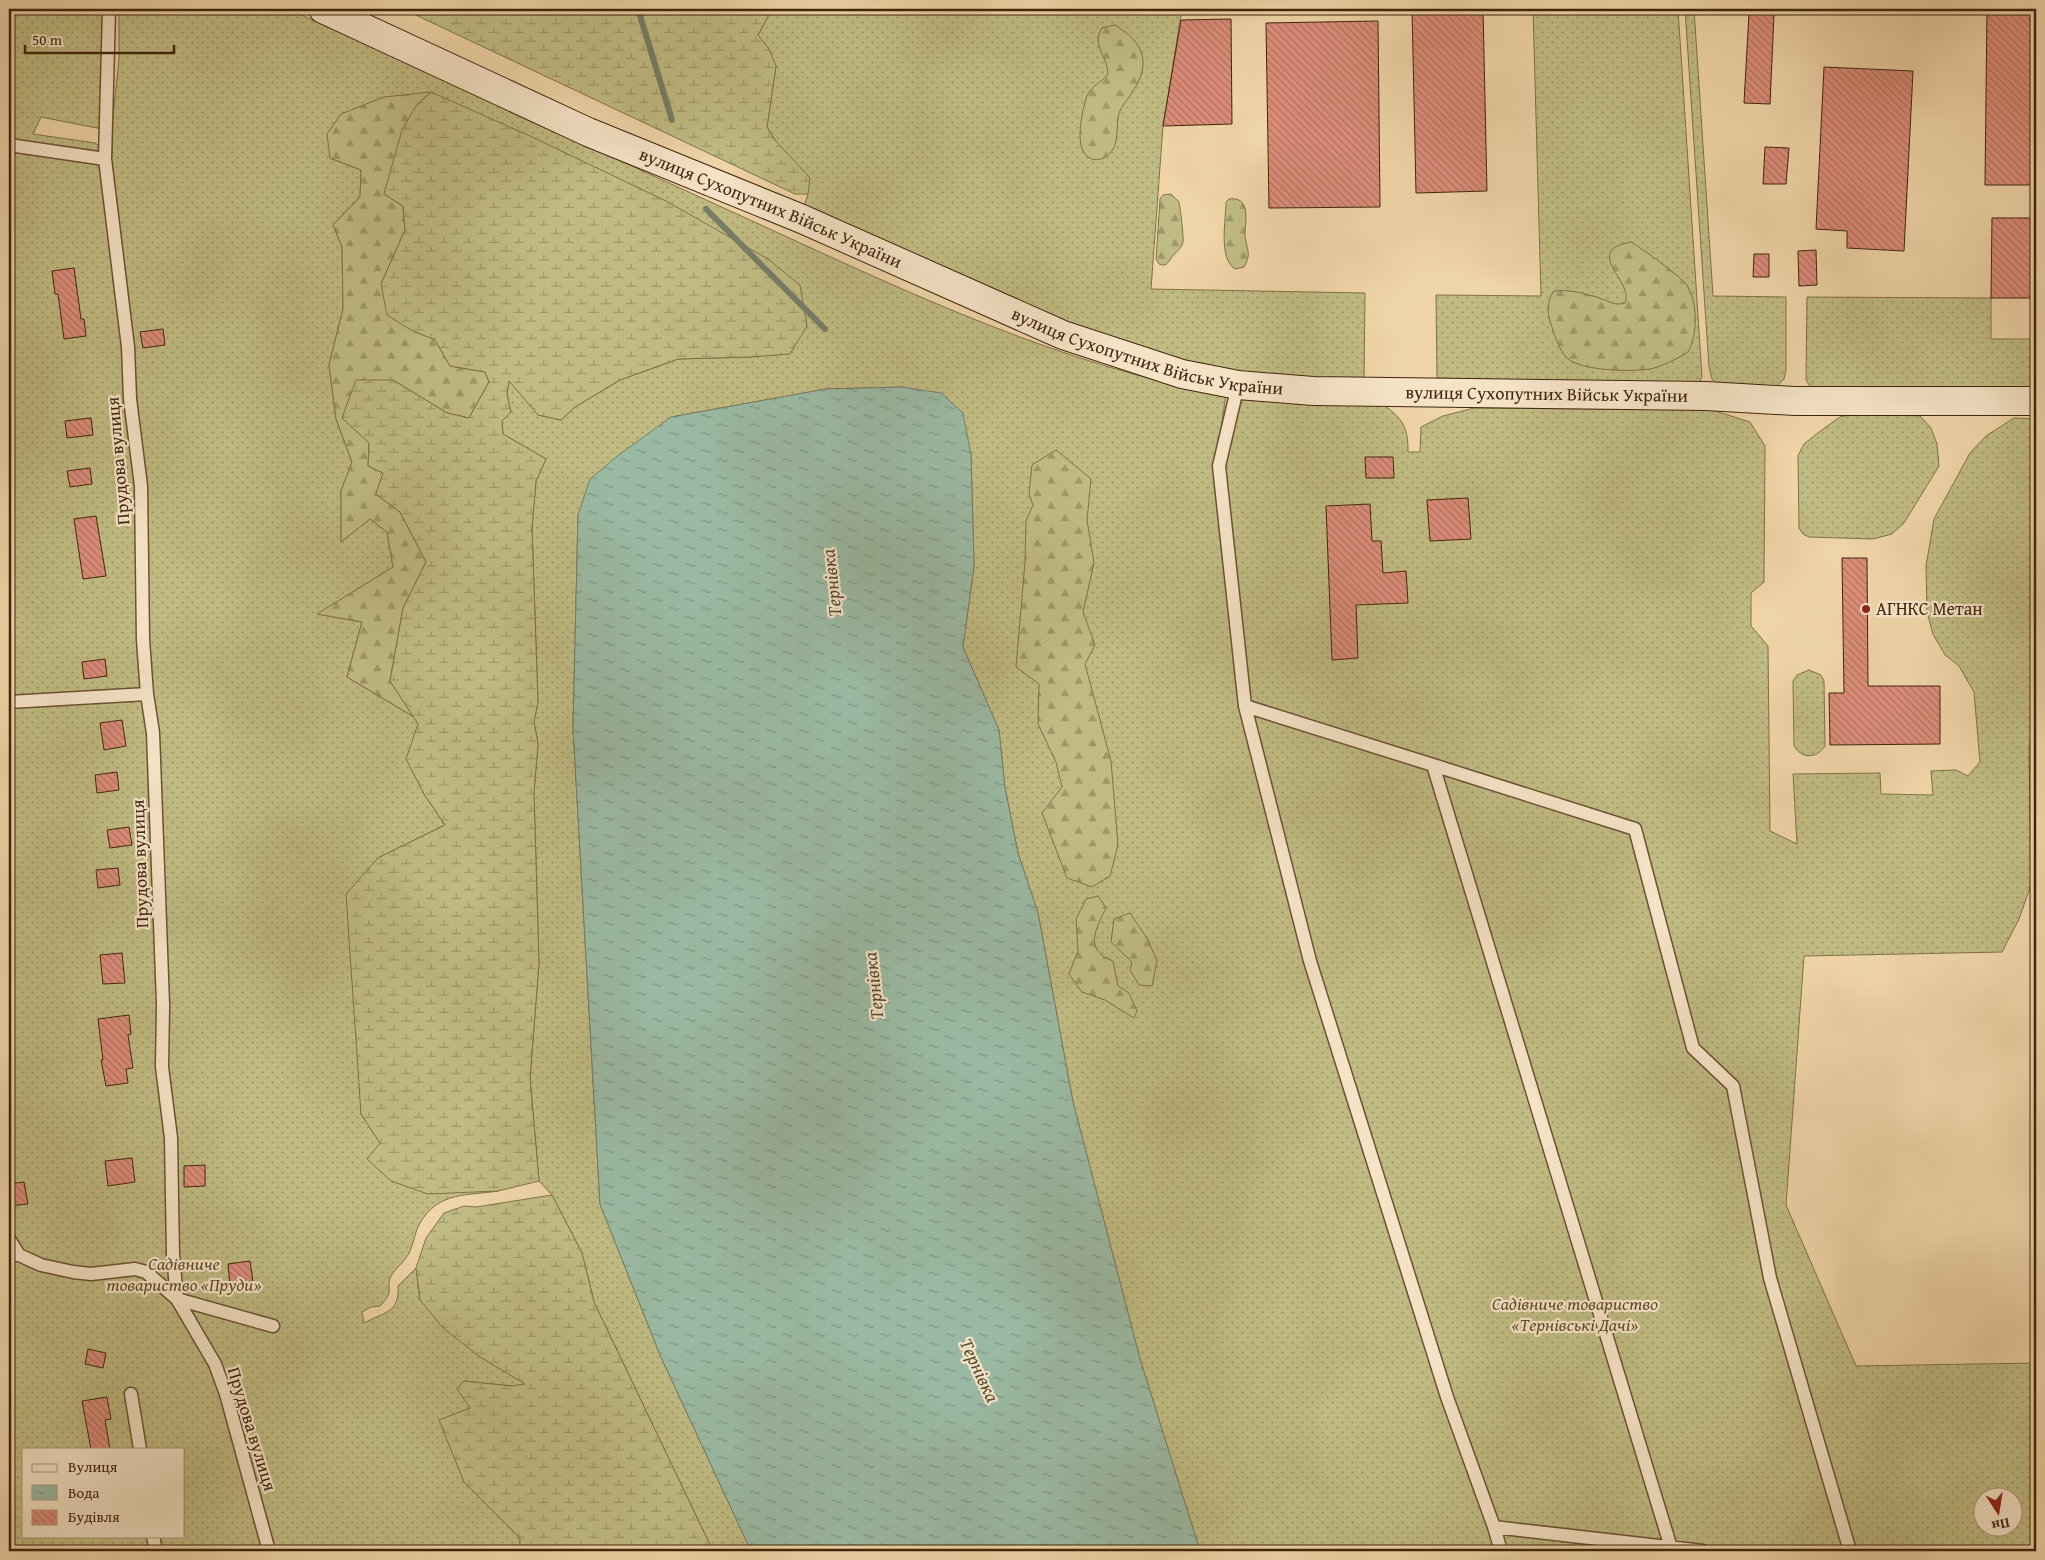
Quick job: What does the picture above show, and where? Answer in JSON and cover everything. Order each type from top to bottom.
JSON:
[{"type":"street","name":"вулиця Сухопутних Військ України","points":[[324,9],[588,132],[802,219],[1063,335],[1182,374],[1238,385],[1313,391],[1706,396],[1795,401],[2036,401]]},
{"type":"lane","name":"Прудова вулиця","points":[[109,9],[104,159],[128,346],[130,399],[141,486],[143,640],[146,694],[153,732],[163,1004],[162,1066],[171,1138],[173,1255],[177,1299],[215,1364],[226,1394],[269,1551]]},
{"type":"lane","points":[[9,145],[104,159]]},
{"type":"lane","points":[[1238,385],[1219,466],[1245,706],[1310,961],[1447,1397],[1501,1551]]},
{"type":"lane","points":[[9,702],[146,694]]},
{"type":"lane","points":[[1245,706],[1635,829],[1693,1048],[1733,1086],[1770,1278],[1850,1551]]},
{"type":"lane","points":[[1433,765],[1672,1549]]},
{"type":"lane","points":[[9,1239],[14,1255],[41,1265],[91,1274],[135,1269],[146,1272],[177,1299],[273,1326]]},
{"type":"lane","points":[[131,1394],[140,1448]]},
{"type":"lane","points":[[1494,1527],[1702,1551]]},
{"type":"lane","points":[[153,1538],[156,1551]]},
{"type":"green space","points":[[9,9],[102,9],[102,129],[41,117],[33,134],[95,143],[112,154],[112,126],[119,59],[119,9],[290,9],[817,251],[989,325],[1047,347],[1106,366],[1226,395],[1216,462],[1238,404],[1243,399],[1384,405],[1404,425],[1408,452],[1420,452],[1421,427],[1443,416],[1474,408],[1712,410],[1750,422],[1765,446],[1764,582],[1751,593],[1751,626],[1768,646],[1770,831],[1797,844],[1793,774],[1880,773],[1881,794],[1933,795],[1931,771],[1956,770],[1968,776],[1980,762],[1974,692],[1959,666],[1945,655],[1933,634],[1927,612],[1926,566],[1934,519],[1970,453],[1986,436],[2014,418],[2036,419],[2036,714],[2029,747],[2031,885],[2019,919],[2002,952],[1804,956],[1786,1205],[1856,1366],[2036,1363],[2036,1551],[1200,1551],[1140,1359],[1073,1102],[1038,913],[1018,853],[1005,788],[999,730],[963,647],[974,566],[971,455],[902,387],[826,389],[671,417],[578,515],[573,728],[600,1204],[660,1355],[751,1551],[713,1551],[594,1302],[582,1253],[552,1195],[539,1181],[530,1078],[539,963],[534,793],[538,744],[534,722],[538,702],[532,528],[536,481],[546,459],[503,434],[502,421],[511,412],[507,395],[509,380],[538,415],[561,420],[575,407],[620,380],[678,359],[751,357],[807,326],[330,158],[361,170],[360,197],[333,225],[342,247],[343,309],[329,365],[336,419],[352,462],[341,491],[341,542],[370,519],[387,532],[393,567],[318,614],[362,622],[347,677],[414,717],[418,724],[407,759],[424,794],[445,825],[378,858],[361,1114],[380,1143],[470,1191],[498,1191],[454,1197],[436,1205],[420,1223],[408,1255],[391,1276],[389,1280],[389,1293],[385,1301],[380,1306],[371,1307],[362,1312],[364,1323],[384,1314],[393,1307],[398,1295],[398,1286],[416,1268],[420,1300],[480,1357],[526,1384],[512,1386],[464,1381],[470,1408],[464,1482],[520,1538],[520,1551],[9,1551]]},
{"type":"green space","points":[[403,9],[772,9],[758,35],[769,49],[776,66],[767,127],[774,139],[810,178],[808,194],[795,194]]},
{"type":"green space","points":[[772,9],[1182,9],[1163,126],[1151,289],[1365,293],[1364,382],[1240,378],[1085,332],[803,209],[808,194],[767,127],[776,66],[758,35]]},
{"type":"green space","points":[[1533,9],[1678,9],[1702,377],[1698,385],[1437,378],[1436,295],[1541,296]]},
{"type":"green space","points":[[1685,9],[1694,9],[1713,296],[1786,297],[1786,370],[1784,379],[1777,386],[1718,385],[1712,379],[1709,367]]},
{"type":"green space","points":[[1115,25],[1133,39],[1139,47],[1142,55],[1142,73],[1138,83],[1119,113],[1114,147],[1106,157],[1092,159],[1082,149],[1080,140],[1081,121],[1089,92],[1108,74],[1099,45],[1099,34],[1102,28]]},
{"type":"green space","points":[[431,92],[416,106],[384,194],[403,206],[405,230],[381,284],[435,340],[450,366],[485,372],[489,382],[469,418],[447,413],[393,380],[369,443],[368,466],[383,473],[376,494],[400,512],[426,562],[403,608],[390,681],[414,717],[347,677],[362,622],[317,614],[393,567],[387,532],[370,519],[341,542],[341,491],[352,462],[336,419],[329,365],[343,309],[342,247],[333,225],[360,197],[361,170],[330,158],[327,134],[341,114],[384,97]]},
{"type":"green space","points":[[431,92],[530,136],[666,201],[768,259],[800,285],[807,326],[790,354],[678,359],[620,380],[575,407],[561,420],[538,415],[509,381],[507,395],[511,412],[502,421],[503,434],[546,459],[536,481],[532,528],[538,702],[534,722],[538,744],[534,793],[539,963],[530,1078],[539,1181],[498,1191],[428,1194],[391,1181],[367,1159],[380,1143],[361,1114],[346,894],[378,858],[445,825],[424,794],[406,759],[418,724],[390,681],[403,608],[426,562],[400,512],[376,494],[383,473],[368,466],[369,443],[342,418],[356,380],[393,380],[447,413],[469,418],[489,382],[485,372],[450,366],[435,340],[411,330],[387,315],[381,284],[405,230],[403,206],[384,194],[402,130],[416,106]]},
{"type":"green space","points":[[1171,194],[1179,202],[1183,242],[1168,263],[1161,265],[1156,259],[1160,199],[1163,195]]},
{"type":"green space","points":[[1229,199],[1240,201],[1244,205],[1246,215],[1247,262],[1244,267],[1235,269],[1226,256],[1224,238],[1226,202]]},
{"type":"green space","points":[[1631,242],[1651,255],[1686,284],[1695,309],[1694,336],[1691,345],[1688,352],[1650,369],[1607,370],[1583,366],[1567,358],[1556,339],[1548,313],[1551,295],[1554,291],[1572,291],[1591,295],[1616,304],[1625,303],[1626,295],[1610,260],[1610,252],[1617,246]]},
{"type":"green space","points":[[1807,297],[1991,298],[1991,339],[2036,339],[2036,391],[1811,388],[1806,380]]},
{"type":"green space","points":[[1854,414],[1920,416],[1931,428],[1937,444],[1939,466],[1904,523],[1892,534],[1873,539],[1809,537],[1803,534],[1799,528],[1798,456],[1804,444],[1819,432],[1840,417]]},
{"type":"green space","points":[[1056,450],[1091,479],[1087,520],[1094,563],[1083,612],[1095,645],[1085,664],[1111,761],[1118,845],[1110,876],[1092,887],[1067,878],[1042,813],[1062,787],[1056,762],[1038,724],[1039,684],[1016,667],[1025,562],[1026,521],[1033,505],[1029,494],[1032,465]]},
{"type":"green space","points":[[1809,670],[1821,675],[1824,681],[1825,746],[1817,753],[1809,756],[1801,753],[1794,746],[1793,681],[1797,675]]},
{"type":"green space","points":[[1098,896],[1106,908],[1096,931],[1095,945],[1098,951],[1113,961],[1118,986],[1129,993],[1137,1011],[1134,1018],[1105,1000],[1082,992],[1069,974],[1078,951],[1076,919],[1086,899]]},
{"type":"green space","points":[[2036,900],[2036,951],[2032,951],[2032,915]]},
{"type":"green space","points":[[1130,913],[1148,940],[1157,961],[1152,986],[1139,985],[1130,970],[1132,962],[1111,942],[1114,919]]},
{"type":"green space","points":[[552,1195],[582,1253],[594,1302],[713,1551],[520,1551],[520,1538],[464,1482],[439,1420],[470,1408],[457,1389],[464,1381],[512,1386],[525,1384],[480,1357],[443,1328],[420,1300],[416,1268],[426,1238],[444,1213],[464,1206],[476,1207]]},
{"type":"water","points":[[902,387],[941,393],[963,413],[971,455],[974,566],[963,647],[999,730],[1005,788],[1018,853],[1038,913],[1073,1102],[1140,1359],[1200,1551],[751,1551],[660,1355],[600,1204],[573,728],[578,515],[590,479],[620,454],[671,417],[826,389]]},
{"type":"building","points":[[1412,9],[1483,9],[1487,191],[1416,193]]},
{"type":"building","points":[[1987,9],[2036,9],[2036,185],[1985,185]]},
{"type":"building","points":[[1749,13],[1774,14],[1770,104],[1744,103]]},
{"type":"building","points":[[1231,19],[1232,124],[1163,126],[1181,20]]},
{"type":"building","points":[[1378,21],[1380,207],[1269,208],[1266,23]]},
{"type":"building","points":[[1824,67],[1913,71],[1904,251],[1847,248],[1847,231],[1816,229]]},
{"type":"building","points":[[1765,147],[1789,148],[1786,184],[1763,184]]},
{"type":"building","points":[[1992,218],[2036,218],[2036,298],[1991,298]]},
{"type":"building","points":[[1816,250],[1817,285],[1799,286],[1798,251]]},
{"type":"building","points":[[1754,254],[1769,254],[1769,277],[1753,277]]},
{"type":"building","points":[[74,268],[81,319],[84,319],[86,336],[64,339],[58,294],[55,294],[52,271]]},
{"type":"building","points":[[163,329],[165,345],[143,348],[140,332]]},
{"type":"building","points":[[91,418],[93,435],[67,438],[65,421]]},
{"type":"building","points":[[1365,457],[1393,457],[1394,478],[1366,478]]},
{"type":"building","points":[[90,468],[92,484],[70,487],[67,471]]},
{"type":"building","points":[[1468,498],[1471,539],[1430,541],[1427,500]]},
{"type":"building","points":[[1370,504],[1372,541],[1381,541],[1383,573],[1406,571],[1408,603],[1356,605],[1358,658],[1332,660],[1326,506]]},
{"type":"building","points":[[96,516],[106,576],[83,579],[74,519]]},
{"type":"building","points":[[1842,558],[1867,558],[1868,686],[1940,686],[1940,744],[1830,745],[1829,693],[1844,693]]},
{"type":"building","points":[[105,659],[107,676],[84,679],[82,662]]},
{"type":"building","points":[[122,720],[126,746],[104,750],[100,723]]},
{"type":"building","points":[[117,772],[119,790],[97,793],[95,775]]},
{"type":"building","points":[[129,827],[132,845],[110,848],[107,830]]},
{"type":"building","points":[[118,868],[120,885],[98,888],[96,870]]},
{"type":"building","points":[[122,953],[125,983],[103,984],[100,955]]},
{"type":"building","points":[[129,1015],[131,1034],[128,1035],[133,1068],[126,1069],[128,1083],[106,1086],[101,1060],[103,1060],[98,1019]]},
{"type":"building","points":[[132,1158],[135,1182],[108,1186],[105,1161]]},
{"type":"building","points":[[205,1165],[205,1186],[184,1187],[184,1166]]},
{"type":"building","points":[[24,1182],[28,1204],[9,1206],[9,1184]]},
{"type":"building","points":[[250,1261],[253,1281],[230,1284],[228,1264]]},
{"type":"building","points":[[88,1349],[106,1353],[103,1368],[85,1364]]},
{"type":"building","points":[[107,1397],[111,1419],[105,1420],[110,1448],[91,1448],[82,1401]]},
{"type":"waterway","name":"Тернівка","points":[[638,9],[672,120]]},
{"type":"waterway","name":"Тернівка","points":[[706,209],[825,329]]},
{"type":"place","name":"АГНКС Метан","points":[[1866,609]]},
{"type":"park label","name":"Садівниче товариство «Пруди»","points":[[184,1274]]},
{"type":"park label","name":"Садівниче товариство «Тернівські Дачі»","points":[[1575,1314]]}]
